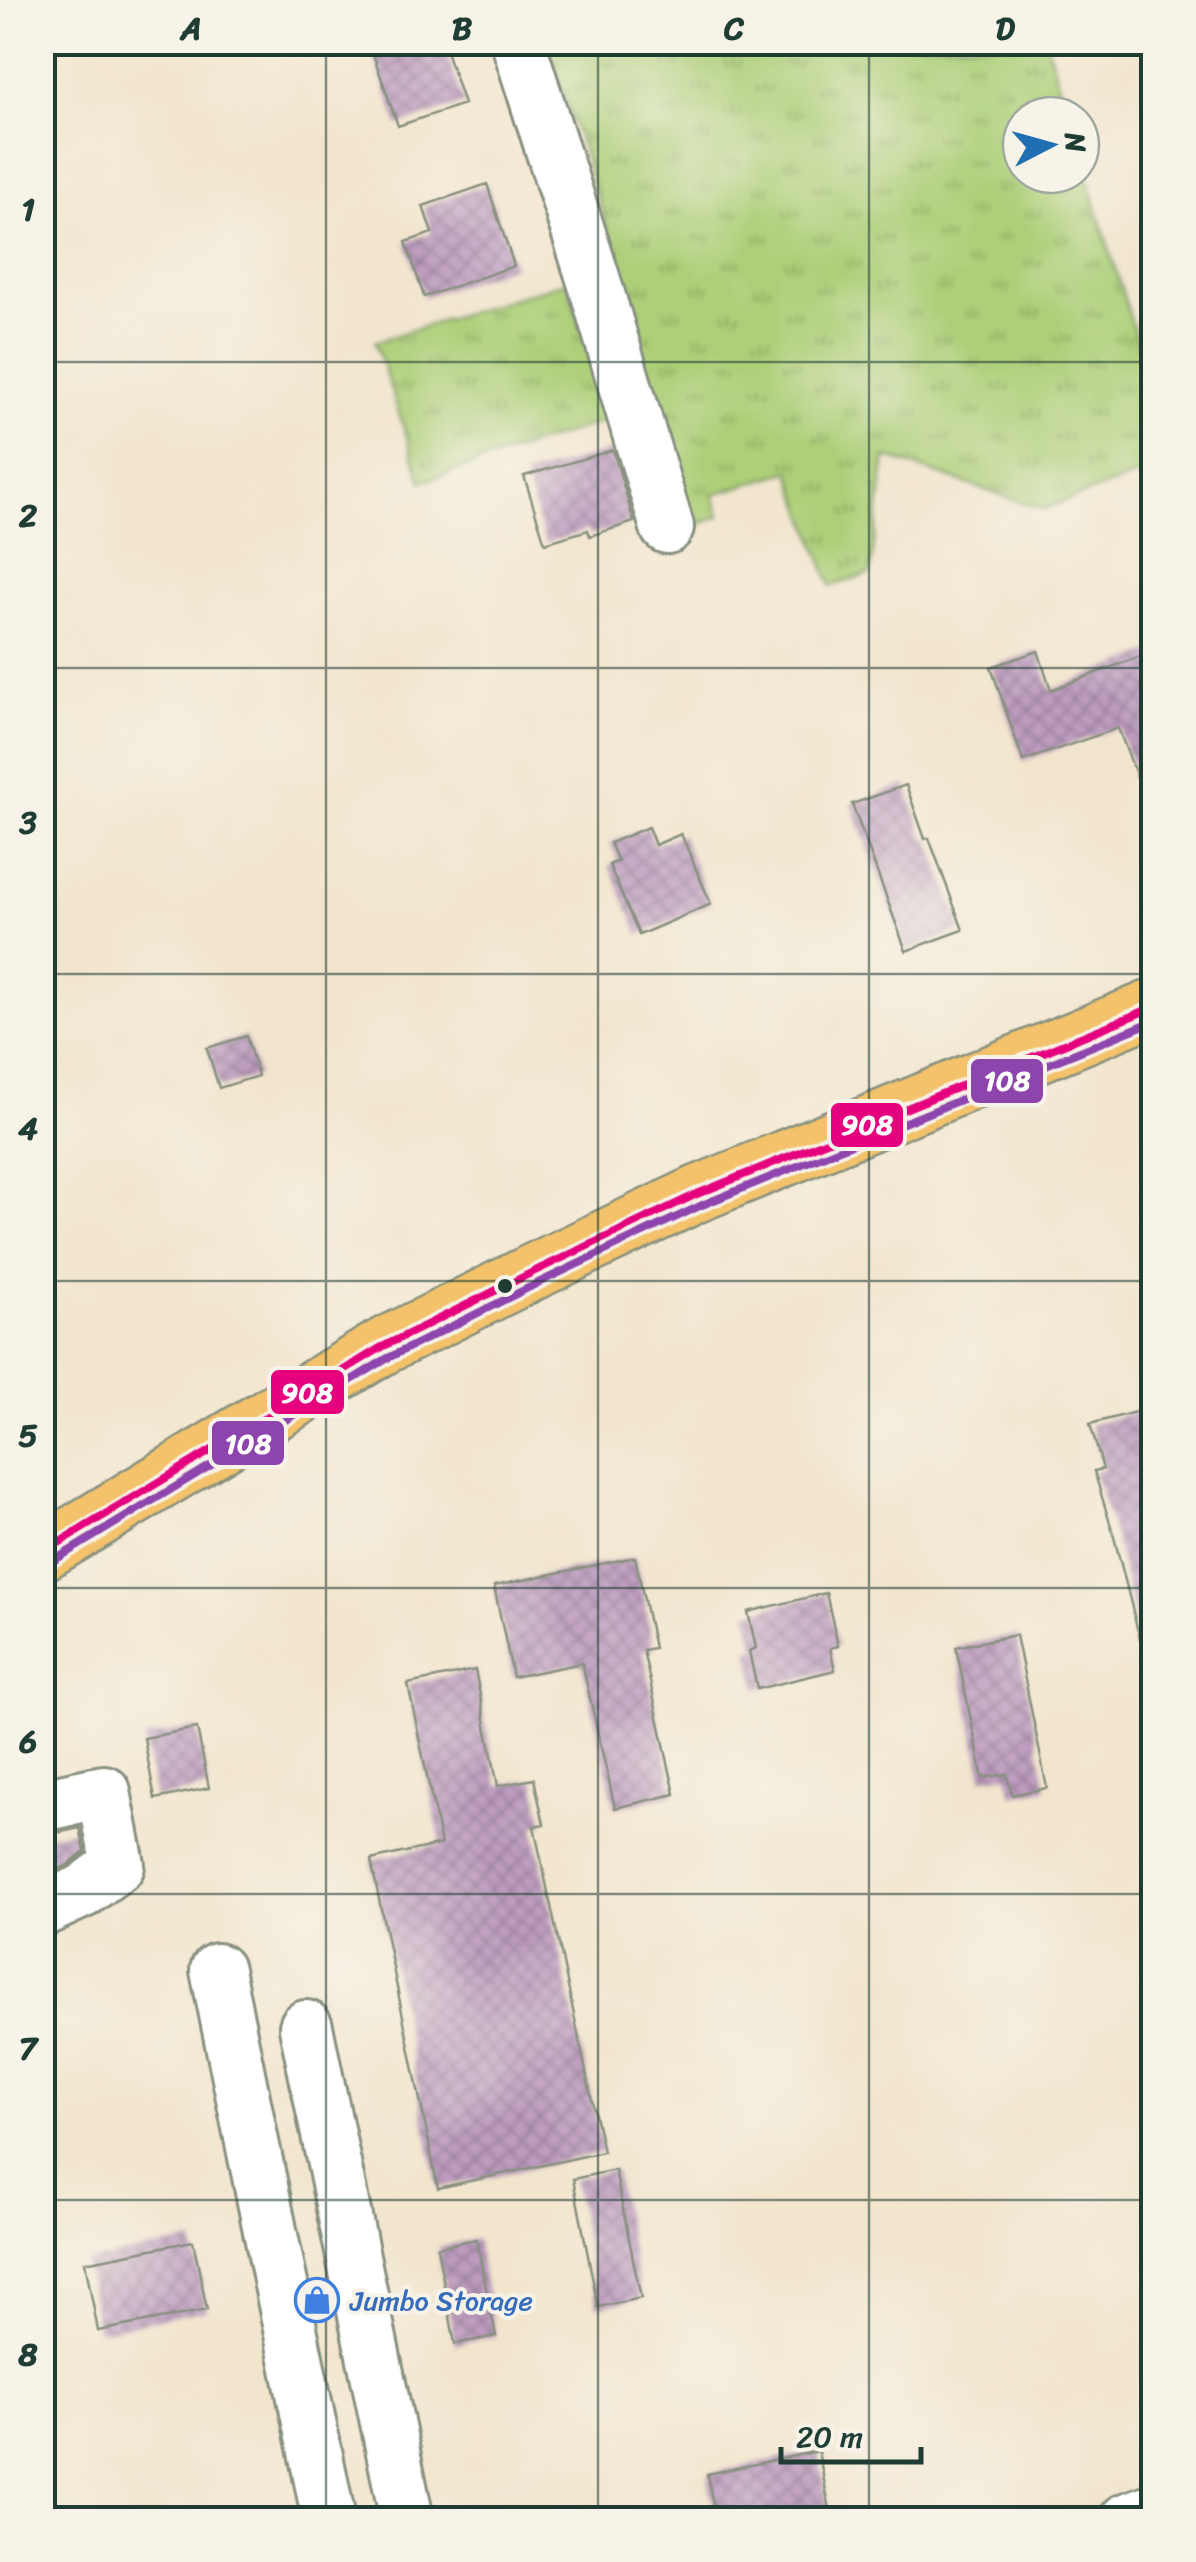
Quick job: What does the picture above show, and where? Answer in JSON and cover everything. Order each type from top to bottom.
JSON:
[{"type":"main road","points":[[42,1553],[382,1347],[535,1270],[698,1194],[1154,1007]]},
{"type":"street","points":[[518,42],[666,527]]},
{"type":"street","points":[[42,1805],[104,1792],[118,1865],[84,1891],[42,1910]]},
{"type":"street","points":[[217,1970],[238,2161],[294,2448],[329,2520]]},
{"type":"street","points":[[306,2028],[407,2520]]},
{"type":"street","points":[[238,2161],[330,2142]]},
{"type":"street","points":[[294,2448],[388,2428]]},
{"type":"street","points":[[1126,2520],[1154,2510]]},
{"type":"green space","points":[[547,43],[1046,43],[1062,95],[1001,95],[1001,195],[1093,195],[1153,393],[1153,470],[1043,509],[886,457],[870,574],[831,586],[790,471],[714,494],[720,516],[686,529],[610,302],[629,294]]},
{"type":"green space","points":[[567,281],[610,419],[422,482],[375,342]]},
{"type":"building","points":[[380,42],[443,42],[464,104],[398,126],[373,54],[382,50]]},
{"type":"building","points":[[487,184],[514,266],[424,297],[406,242],[432,233],[423,206]]},
{"type":"building","points":[[613,450],[634,522],[590,536],[588,530],[545,543],[524,476]]},
{"type":"building","points":[[1038,651],[1051,690],[1154,651],[1154,812],[1151,813],[1118,728],[1023,761],[991,667]]},
{"type":"building","points":[[906,785],[963,930],[906,951],[852,804]]},
{"type":"building","points":[[648,827],[655,845],[681,834],[711,904],[639,935],[609,865],[618,861],[610,843]]},
{"type":"building","points":[[246,1036],[258,1076],[219,1088],[207,1048]]},
{"type":"building","points":[[1143,1410],[1154,1452],[1154,1637],[1140,1639],[1094,1471],[1103,1469],[1090,1424]]},
{"type":"building","points":[[635,1557],[654,1648],[643,1650],[675,1794],[615,1808],[582,1663],[513,1677],[494,1586]]},
{"type":"building","points":[[826,1593],[838,1646],[830,1648],[835,1670],[757,1689],[749,1651],[756,1648],[748,1612]]},
{"type":"building","points":[[1016,1635],[1047,1788],[1012,1795],[1007,1774],[983,1778],[956,1647]]},
{"type":"building","points":[[475,1670],[498,1786],[534,1779],[544,1824],[534,1826],[603,2152],[438,2188],[371,1860],[441,1844],[408,1684]]},
{"type":"building","points":[[197,1728],[209,1788],[155,1799],[144,1738]]},
{"type":"building","points":[[80,1828],[85,1852],[42,1877],[42,1836]]},
{"type":"building","points":[[615,2170],[641,2298],[598,2307],[573,2179]]},
{"type":"building","points":[[476,2239],[496,2336],[455,2344],[437,2247]]},
{"type":"building","points":[[193,2241],[207,2310],[98,2331],[85,2262]]},
{"type":"building","points":[[818,2451],[832,2520],[716,2520],[707,2474]]},
{"type":"transit line","name":"908","points":[[42,1553],[382,1347],[535,1271],[697,1194],[1154,1007]]},
{"type":"transit line","name":"108","points":[[48,1564],[388,1358],[540,1282],[702,1205],[1154,1021]]},
{"type":"place","name":"Jumbo Storage","points":[[317,2300]]}]
